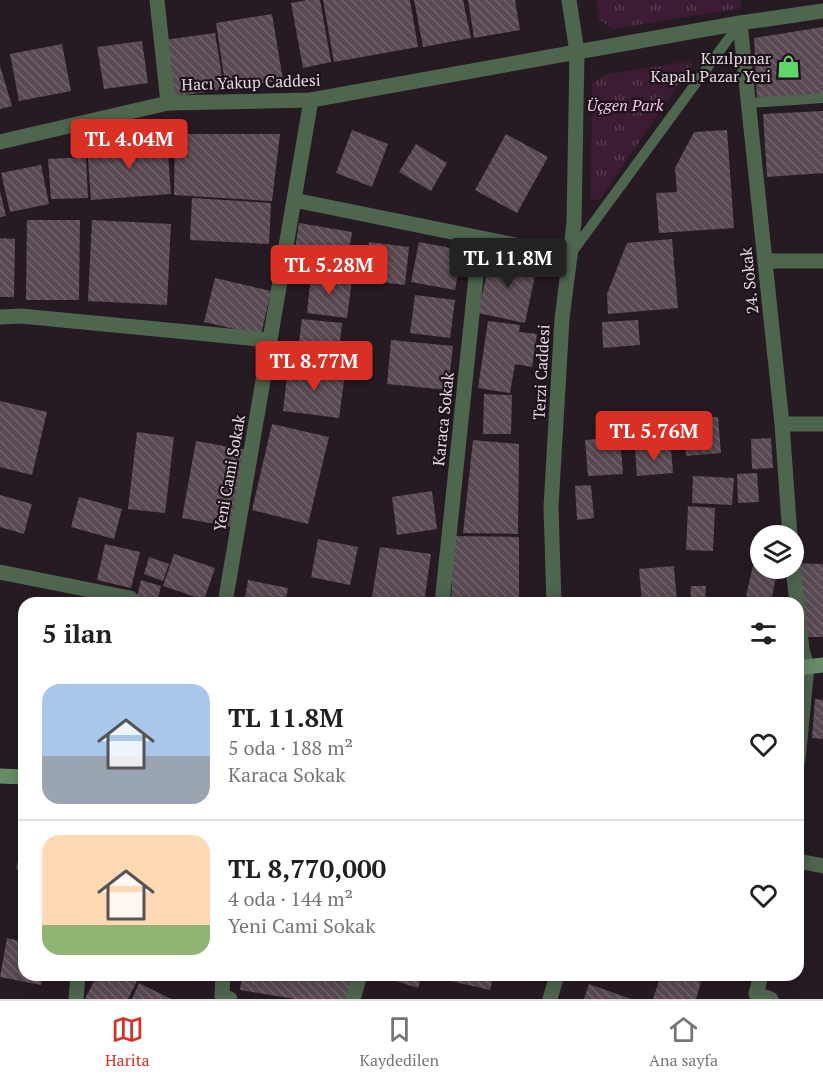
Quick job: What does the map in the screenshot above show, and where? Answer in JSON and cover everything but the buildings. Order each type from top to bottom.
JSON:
[{"type":"main road","points":[[804,667],[823,665]]},
{"type":"main road","points":[[0,776],[18,777]]},
{"type":"street","points":[[157,0],[168,103]]},
{"type":"street","name":"Terzi Caddesi","points":[[554,597],[551,507],[562,319],[574,223],[577,52],[569,0]]},
{"type":"street","name":"Hacı Yakup Caddesi","points":[[0,142],[168,103],[311,100],[740,23],[823,12]]},
{"type":"street","name":"24. Sokak","points":[[740,23],[782,424],[789,525]]},
{"type":"street","name":"Yeni Cami Sokak","points":[[226,597],[311,100]]},
{"type":"street","points":[[294,200],[570,256]]},
{"type":"street","name":"Karaca Sokak","points":[[443,597],[480,238]]},
{"type":"street","points":[[765,261],[823,261]]},
{"type":"street","points":[[0,317],[21,316],[270,340]]},
{"type":"street","points":[[782,424],[823,424]]},
{"type":"street","points":[[0,572],[125,597]]},
{"type":"street","points":[[794,579],[796,597]]},
{"type":"street","points":[[804,862],[823,866]]},
{"type":"street","points":[[76,999],[78,981]]},
{"type":"street","points":[[223,981],[222,996],[230,999]]},
{"type":"street","points":[[353,999],[358,981]]},
{"type":"street","points":[[550,999],[555,981]]},
{"type":"street","points":[[762,981],[764,996]]},
{"type":"lane","points":[[570,256],[740,23]]},
{"type":"lane","points":[[749,103],[823,98]]},
{"type":"green space","points":[[596,0],[740,0],[741,8],[612,29],[599,19]]},
{"type":"green space","name":"Üçgen Park","points":[[691,61],[692,64],[601,198],[591,200],[592,84],[604,75]]},
{"type":"place","name":"Kızılpınar Kapalı Pazar Yeri","points":[[789,67]]}]
